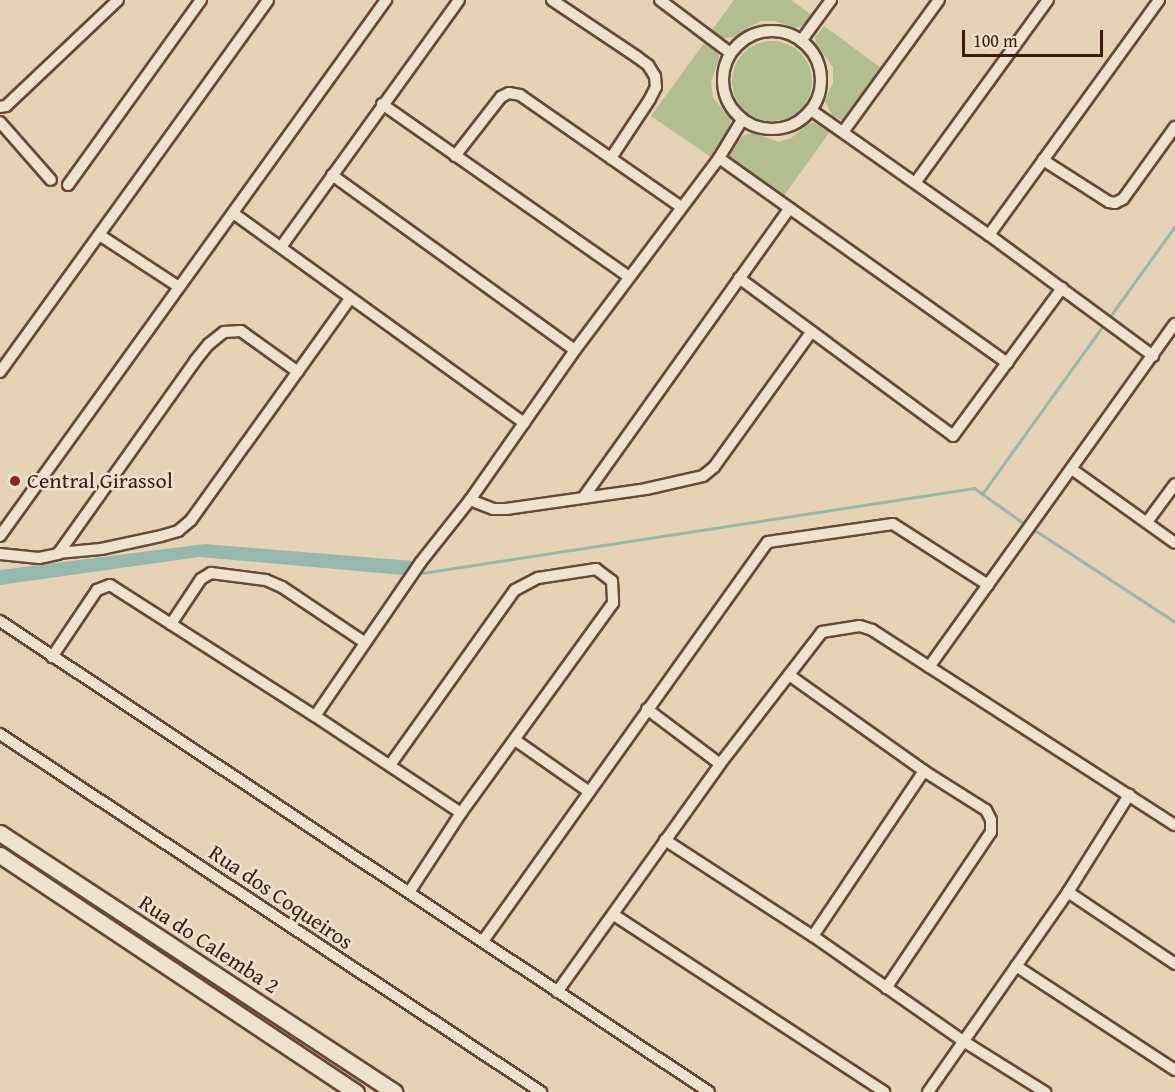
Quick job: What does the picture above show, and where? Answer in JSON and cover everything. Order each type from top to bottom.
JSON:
[{"type":"main road","name":"Rua do Calemba 2","points":[[0,833],[394,1092]]},
{"type":"main road","name":"Rua do Calemba 2","points":[[0,855],[356,1092]]},
{"type":"street","points":[[0,108],[6,106],[118,0]]},
{"type":"street","points":[[68,185],[201,0]]},
{"type":"street","points":[[0,372],[101,236],[268,0]]},
{"type":"street","points":[[0,536],[4,523],[179,287],[386,0]]},
{"type":"street","points":[[281,247],[381,104],[459,0]]},
{"type":"street","points":[[552,0],[643,61],[655,76],[656,87],[651,99],[611,159]]},
{"type":"street","points":[[660,0],[729,52]]},
{"type":"street","points":[[801,41],[831,0]]},
{"type":"street","points":[[843,132],[939,0]]},
{"type":"street","points":[[915,183],[1048,0]]},
{"type":"street","points":[[989,235],[1156,1]]},
{"type":"street","points":[[776,31],[801,41],[812,51],[818,63],[821,78],[819,93],[811,110],[792,124],[777,128],[761,127],[742,120],[728,102],[723,88],[723,73],[729,52],[744,40],[760,32],[776,31]]},
{"type":"street","points":[[455,156],[501,97],[509,93],[520,95],[681,207]]},
{"type":"street","points":[[381,104],[629,277]]},
{"type":"street","points":[[811,110],[989,235],[1153,356]]},
{"type":"street","points":[[315,716],[420,563],[470,500],[575,350],[719,158],[742,120]]},
{"type":"street","points":[[0,122],[51,180]]},
{"type":"street","points":[[1043,160],[1109,202],[1115,203],[1123,199],[1175,127]]},
{"type":"street","points":[[719,158],[1007,363]]},
{"type":"street","points":[[332,175],[575,350]]},
{"type":"street","points":[[583,498],[790,208]]},
{"type":"street","points":[[233,213],[524,423]]},
{"type":"street","points":[[101,236],[179,287]]},
{"type":"street","points":[[739,278],[810,334],[953,436],[1062,288]]},
{"type":"street","points":[[0,554],[39,558],[101,549],[178,531],[191,520],[350,299]]},
{"type":"street","points":[[929,667],[1073,470],[1175,324]]},
{"type":"street","points":[[58,554],[195,361],[224,332],[241,332],[298,372]]},
{"type":"street","points":[[470,500],[493,509],[506,509],[677,483],[703,476],[714,467],[810,334]]},
{"type":"street","points":[[1073,470],[1175,543]]},
{"type":"street","points":[[1147,522],[1175,484]]},
{"type":"street","points":[[483,941],[768,542],[893,524],[988,585]]},
{"type":"street","points":[[390,765],[515,590],[538,578],[596,569],[612,581],[613,603],[462,813],[410,891]]},
{"type":"street","points":[[171,624],[201,579],[211,573],[266,580],[282,587],[364,642]]},
{"type":"street","points":[[52,657],[97,590],[107,585],[315,716],[462,813]]},
{"type":"street","points":[[0,621],[410,891],[557,992],[709,1092]]},
{"type":"street","points":[[557,992],[720,764],[822,632],[850,627],[872,630],[1175,825]]},
{"type":"street","points":[[789,675],[924,771],[986,810],[993,826],[886,988]]},
{"type":"street","points":[[647,709],[720,764]]},
{"type":"street","name":"Rua dos Coqueiros","points":[[0,734],[541,1092]]},
{"type":"street","points":[[515,740],[588,791]]},
{"type":"street","points":[[813,936],[924,771]]},
{"type":"street","points":[[928,1092],[1068,892],[1130,795]]},
{"type":"street","points":[[665,840],[813,936],[963,1041],[1045,1092]]},
{"type":"street","points":[[1068,892],[1175,964]]},
{"type":"street","points":[[614,915],[884,1092]]},
{"type":"street","points":[[1016,966],[1175,1070]]},
{"type":"green space","points":[[734,0],[791,0],[813,16],[802,26],[795,28],[775,21],[762,21],[749,27],[738,37],[724,38],[711,31]]},
{"type":"green space","points":[[824,26],[884,70],[845,122],[832,115],[825,101],[833,82],[833,67],[816,44],[815,37]]},
{"type":"green space","points":[[707,39],[717,50],[719,58],[711,82],[713,98],[731,119],[728,132],[711,157],[651,116]]},
{"type":"green space","points":[[764,41],[780,41],[801,52],[812,73],[812,89],[801,110],[780,121],[764,121],[750,115],[738,103],[732,89],[732,73],[738,59],[750,47]]},
{"type":"green space","points":[[817,122],[831,130],[783,197],[733,163],[730,155],[732,147],[744,135],[753,133],[779,142],[791,138],[808,124]]},
{"type":"water","points":[[205,544],[413,561],[403,575],[199,557],[0,585],[0,570]]},
{"type":"waterway","points":[[1111,315],[1175,226]]},
{"type":"waterway","points":[[982,494],[1102,327]]},
{"type":"waterway","points":[[418,571],[422,573],[974,488],[1023,523]]},
{"type":"waterway","points":[[1036,531],[1175,622]]},
{"type":"place","name":"Central Girassol","points":[[15,481]]}]
